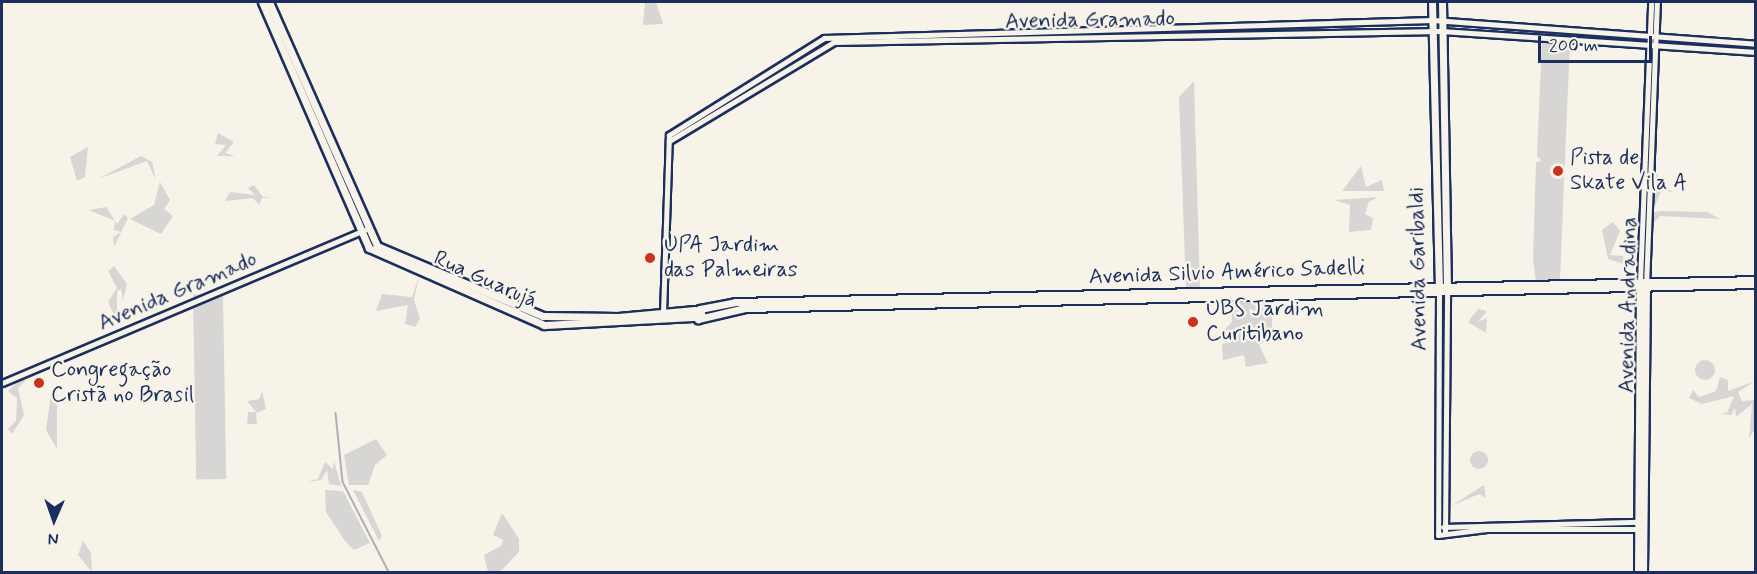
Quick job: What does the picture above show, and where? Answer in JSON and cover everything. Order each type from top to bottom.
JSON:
[{"type":"main road","points":[[262,2],[276,25]]},
{"type":"main road","points":[[269,2],[276,25],[364,231],[375,249]]},
{"type":"main road","name":"Avenida Garibaldi","points":[[1432,2],[1439,289]]},
{"type":"main road","name":"Avenida Garibaldi","points":[[1442,2],[1447,289]]},
{"type":"main road","name":"Rua Guarujá","points":[[375,249],[543,316],[698,313]]},
{"type":"main road","name":"Rua Guarujá","points":[[375,249],[544,325],[698,313]]},
{"type":"main road","name":"Avenida Silvio Américo Sadelli","points":[[698,313],[735,302],[1159,296],[1755,282]]},
{"type":"main road","name":"Avenida Andradina","points":[[1643,284],[1641,419],[1643,573]]},
{"type":"main road","name":"Avenida Andradina","points":[[1638,573],[1641,526]]},
{"type":"street","name":"Avenida Andradina","points":[[1651,2],[1653,36]]},
{"type":"street","name":"Avenida Andradina","points":[[1643,284],[1652,44],[1657,2]]},
{"type":"street","name":"Avenida Gramado","points":[[669,138],[832,36],[1433,20],[1755,44]]},
{"type":"street","points":[[1362,22],[1363,30]]},
{"type":"street","points":[[1310,23],[1311,31]]},
{"type":"street","name":"Avenida Gramado","points":[[669,138],[834,42],[1363,30],[1442,31],[1755,52]]},
{"type":"street","points":[[663,314],[669,138]]},
{"type":"street","name":"Avenida Gramado","points":[[2,383],[364,231]]},
{"type":"street","name":"Avenida Garibaldi","points":[[1439,289],[1443,376]]},
{"type":"street","name":"Avenida Garibaldi","points":[[1443,386],[1438,447],[1442,527],[1445,534],[1438,535],[1442,527],[1446,447],[1443,376],[1447,289]]},
{"type":"street","points":[[1438,447],[1446,447]]},
{"type":"street","points":[[1442,527],[1641,526]]},
{"type":"street","points":[[1445,534],[1641,526]]},
{"type":"shaded area","points":[[645,2],[656,2],[663,24],[643,25]]},
{"type":"shaded area","points":[[1542,40],[1570,41],[1560,279],[1536,282],[1533,259],[1536,162],[1542,161],[1537,156]]},
{"type":"shaded area","points":[[1194,81],[1200,289],[1186,289],[1179,97]]},
{"type":"shaded area","points":[[218,133],[234,142],[225,153],[235,156],[217,156],[226,145],[215,144]]},
{"type":"shaded area","points":[[88,147],[85,177],[77,181],[70,157]]},
{"type":"shaded area","points":[[141,156],[152,162],[156,180],[147,161],[98,179]]},
{"type":"shaded area","points":[[1361,166],[1366,187],[1382,180],[1384,191],[1342,191]]},
{"type":"shaded area","points":[[1657,174],[1660,184],[1674,193],[1662,190],[1654,207],[1653,177]]},
{"type":"shaded area","points":[[160,182],[170,200],[164,209],[173,216],[161,234],[130,219],[154,205]]},
{"type":"shaded area","points":[[254,185],[263,197],[273,198],[262,198],[259,205],[253,198],[225,201],[230,192],[255,195],[248,188]]},
{"type":"shaded area","points":[[1378,197],[1369,202],[1365,214],[1373,218],[1371,230],[1349,232],[1350,205],[1335,200]]},
{"type":"shaded area","points":[[106,207],[117,224],[124,214],[128,218],[114,247],[113,237],[121,232],[114,230],[115,221],[89,210]]},
{"type":"shaded area","points":[[1660,211],[1707,212],[1720,219],[1660,216],[1652,225],[1651,213]]},
{"type":"shaded area","points":[[1613,222],[1620,231],[1610,255],[1623,256],[1624,264],[1608,259],[1602,230]]},
{"type":"shaded area","points":[[114,266],[127,284],[123,300],[121,289],[117,291],[117,321],[108,302],[117,288],[108,271]]},
{"type":"shaded area","points":[[419,276],[414,300],[420,319],[415,327],[405,324],[408,305],[376,311],[382,294],[412,297]]},
{"type":"shaded area","points":[[223,294],[226,479],[196,479],[193,295]]},
{"type":"shaded area","points":[[1272,299],[1272,337],[1259,345],[1268,363],[1246,367],[1244,355],[1223,360],[1222,344],[1231,342],[1225,329],[1232,322],[1232,305],[1219,300]]},
{"type":"shaded area","points":[[1478,309],[1487,311],[1478,322],[1487,318],[1486,333],[1468,322]]},
{"type":"shaded area","points":[[1705,360],[1712,363],[1715,370],[1712,377],[1705,380],[1698,377],[1695,370],[1698,363]]},
{"type":"shaded area","points":[[1720,377],[1728,380],[1728,391],[1755,381],[1738,392],[1742,401],[1755,400],[1755,429],[1749,438],[1752,404],[1736,417],[1735,408],[1731,415],[1719,414],[1727,413],[1734,396],[1702,404],[1689,398],[1693,390],[1699,397],[1716,391]]},
{"type":"shaded area","points":[[21,379],[26,380],[18,388],[24,415],[12,434],[8,429],[16,421],[17,398],[8,391]]},
{"type":"shaded area","points":[[52,387],[57,387],[57,449],[46,430]]},
{"type":"shaded area","points":[[262,391],[266,409],[256,413],[257,424],[247,424],[248,412],[256,412],[247,401],[259,399]]},
{"type":"shaded area","points":[[376,439],[387,455],[375,465],[368,485],[349,485],[344,455]]},
{"type":"shaded area","points":[[1479,451],[1485,454],[1488,460],[1485,466],[1479,469],[1473,466],[1470,460],[1473,454]]},
{"type":"shaded area","points":[[334,461],[341,486],[329,484],[327,470],[321,480],[306,482],[318,479],[325,462],[333,469]]},
{"type":"shaded area","points":[[1484,485],[1486,498],[1479,494],[1451,506]]},
{"type":"shaded area","points":[[325,490],[343,491],[370,543],[354,550],[345,541],[326,512]]},
{"type":"shaded area","points":[[353,490],[362,492],[382,536],[379,541]]},
{"type":"shaded area","points":[[502,513],[519,539],[519,552],[500,572],[488,572],[484,555],[501,546],[503,540],[493,535]]},
{"type":"shaded area","points":[[83,541],[91,553],[92,572],[78,555]]},
{"type":"waterway","points":[[336,413],[343,482],[389,572]]},
{"type":"place","name":"Pista de Skate Vila A","points":[[1558,171]]},
{"type":"place","name":"UPA Jardim das Palmeiras","points":[[650,258]]},
{"type":"place","name":"UBS Jardim Curitibano","points":[[1193,322]]},
{"type":"place","name":"Congregação Cristã no Brasil","points":[[39,383]]}]
